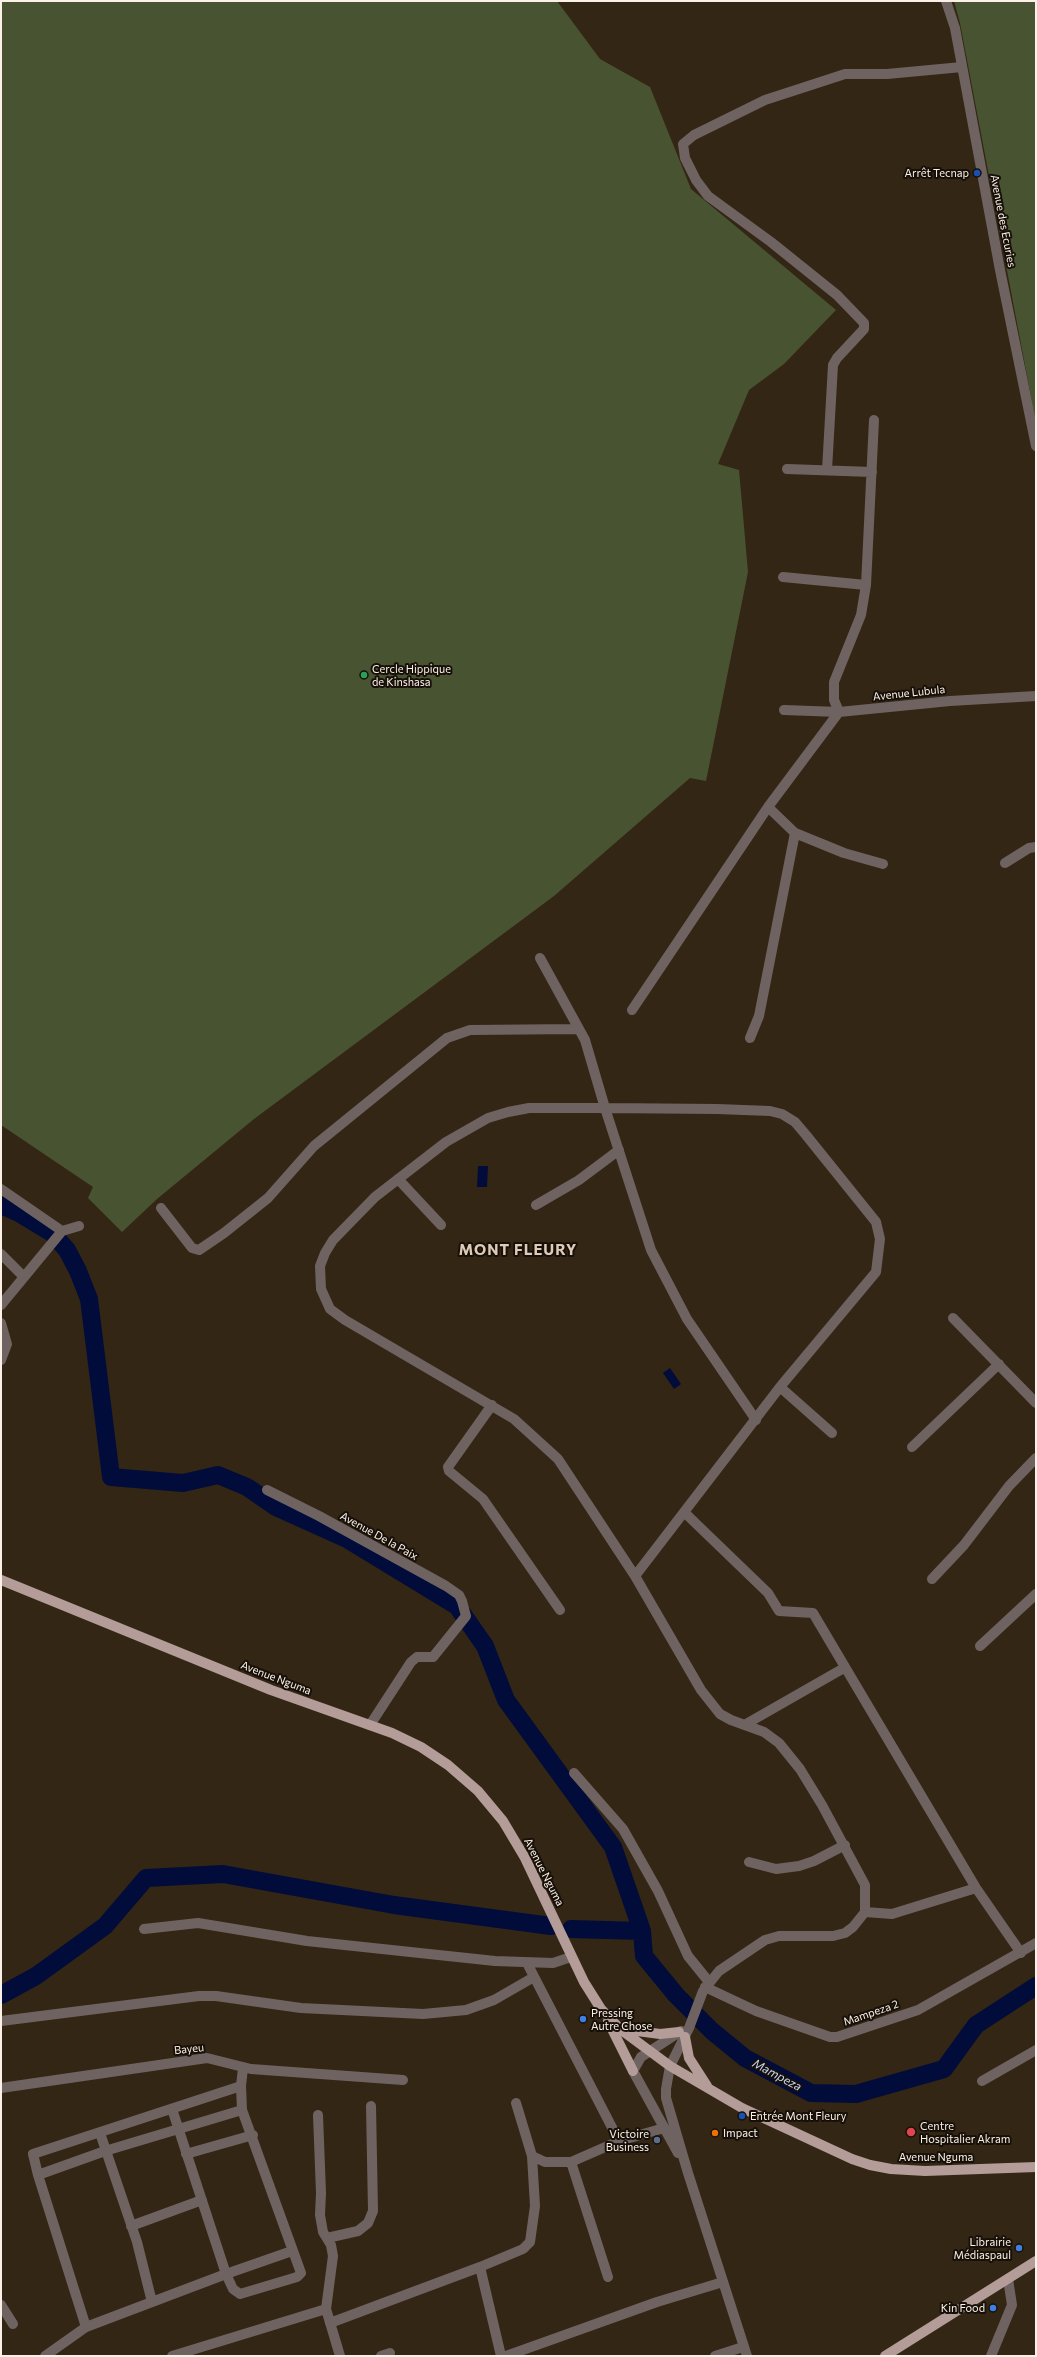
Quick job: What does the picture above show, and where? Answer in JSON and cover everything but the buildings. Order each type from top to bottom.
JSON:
[{"type":"main road","name":"Avenue Nguma","points":[[1,1580],[271,1690],[370,1725],[421,1747],[448,1765],[478,1790],[503,1821],[525,1858],[571,1958],[601,2009],[620,2029],[649,2051],[709,2090],[742,2108],[852,2159],[870,2165],[891,2169],[925,2171],[1036,2167]]},
{"type":"main road","points":[[601,2009],[633,2071]]},
{"type":"main road","points":[[620,2029],[660,2034],[685,2031],[689,2058],[709,2090]]},
{"type":"main road","points":[[885,2356],[1036,2261]]},
{"type":"street","name":"Avenue des Ecuries","points":[[946,1],[955,28],[1036,446]]},
{"type":"street","points":[[827,470],[833,365],[837,358],[864,329],[864,323],[837,295],[771,242],[708,196],[693,175],[685,158],[683,144],[694,135],[765,100],[845,74],[887,74],[962,67]]},
{"type":"street","points":[[632,1010],[768,807],[839,712],[834,700],[834,682],[861,615],[866,585],[874,420]]},
{"type":"street","points":[[787,469],[872,472]]},
{"type":"street","points":[[783,577],[866,585]]},
{"type":"street","name":"Avenue Lubula","points":[[784,710],[839,712],[950,701],[1036,696]]},
{"type":"street","points":[[768,807],[795,833],[844,853],[883,864]]},
{"type":"street","points":[[750,1038],[758,1016],[795,833]]},
{"type":"street","points":[[1005,863],[1029,848],[1036,847]]},
{"type":"street","points":[[540,958],[585,1040],[605,1108],[655,1257],[687,1319],[756,1420]]},
{"type":"street","points":[[161,1208],[192,1248],[198,1250],[224,1233],[268,1198],[314,1146],[448,1038],[470,1030],[578,1029]]},
{"type":"street","points":[[636,1576],[780,1387],[876,1272],[880,1239],[876,1222],[795,1122],[782,1114],[770,1111],[717,1109],[529,1108],[488,1118],[446,1142],[375,1197],[333,1240],[325,1253],[320,1266],[320,1278],[324,1299],[330,1309],[345,1320],[492,1405],[536,1437],[558,1459],[636,1576],[684,1663],[714,1708],[731,1720],[746,1724],[764,1732],[779,1742],[800,1769],[845,1846],[865,1885],[865,1912],[853,1927],[845,1933],[833,1936],[788,1935],[765,1940],[731,1962],[705,1988],[670,2066],[666,2098],[688,2173],[745,2352],[715,2356]]},
{"type":"street","points":[[536,1205],[579,1180],[619,1150]]},
{"type":"street","points":[[398,1179],[441,1225]]},
{"type":"street","points":[[1,1188],[60,1234]]},
{"type":"street","points":[[1,1305],[60,1234],[79,1226]]},
{"type":"street","points":[[1,1254],[24,1277]]},
{"type":"street","points":[[953,1318],[1036,1403]]},
{"type":"street","points":[[1,1323],[7,1344],[5,1356],[1,1360]]},
{"type":"street","points":[[912,1447],[998,1364]]},
{"type":"street","points":[[780,1387],[832,1433]]},
{"type":"street","points":[[492,1405],[449,1462],[449,1471],[483,1499],[560,1610]]},
{"type":"street","points":[[932,1580],[964,1545],[1009,1486],[1036,1458]]},
{"type":"street","name":"Avenue De la Paix","points":[[267,1490],[319,1516],[459,1595],[464,1618],[433,1657],[417,1657],[411,1662],[370,1725]]},
{"type":"street","points":[[684,1512],[768,1593],[779,1611],[813,1613],[823,1626],[844,1668],[976,1888],[1021,1953]]},
{"type":"street","points":[[980,1646],[1036,1594]]},
{"type":"street","points":[[746,1724],[844,1668]]},
{"type":"street","points":[[574,1773],[623,1829],[658,1891],[688,1956],[705,1988]]},
{"type":"street","points":[[749,1862],[776,1869],[799,1866],[814,1861],[845,1846]]},
{"type":"street","points":[[865,1912],[892,1914],[976,1888]]},
{"type":"street","points":[[144,1929],[198,1923],[307,1941],[527,1963],[553,1963],[571,1958]]},
{"type":"street","name":"Mampeza 2","points":[[705,1988],[756,2011],[830,2037],[837,2037],[918,2010],[1021,1953],[1036,1943]]},
{"type":"street","points":[[527,1963],[619,2141]]},
{"type":"street","points":[[1,2021],[199,1996],[216,1996],[301,2008],[423,2014],[466,2010],[487,2003],[534,1977]]},
{"type":"street","points":[[685,2031],[649,2051],[637,2061],[633,2071],[688,2173]]},
{"type":"street","points":[[982,2081],[1036,2050]]},
{"type":"street","name":"Bayeu","points":[[1,2088],[198,2059],[218,2060],[243,2068],[403,2080]]},
{"type":"street","points":[[172,2109],[232,2289],[240,2294],[297,2277],[301,2273],[242,2110],[240,2086],[243,2068]]},
{"type":"street","points":[[86,2327],[38,2175],[33,2154],[240,2086]]},
{"type":"street","points":[[330,2323],[480,2267],[523,2249],[530,2242],[535,2206],[532,2156],[516,2103]]},
{"type":"street","points":[[327,2238],[358,2231],[368,2223],[373,2211],[371,2106]]},
{"type":"street","points":[[38,2175],[105,2150],[242,2110]]},
{"type":"street","points":[[318,2115],[321,2194],[320,2215],[323,2232],[327,2238],[332,2256],[326,2309],[340,2356]]},
{"type":"street","points":[[532,2156],[545,2162],[571,2162],[619,2141],[664,2128]]},
{"type":"street","points":[[100,2133],[131,2226],[152,2302]]},
{"type":"street","points":[[186,2154],[252,2135]]},
{"type":"street","points":[[571,2162],[608,2277]]},
{"type":"street","points":[[131,2226],[202,2200]]},
{"type":"street","points":[[45,2356],[86,2327],[226,2274],[292,2251]]},
{"type":"street","points":[[480,2267],[501,2356]]},
{"type":"street","points":[[991,2356],[1012,2305],[1008,2279]]},
{"type":"street","points":[[506,2356],[657,2302],[722,2282]]},
{"type":"street","points":[[1,2305],[13,2324]]},
{"type":"street","points":[[172,2356],[326,2309]]},
{"type":"green space","name":"Cercle Hippique de Kinshasa","points":[[1,1],[557,1],[600,59],[650,87],[691,189],[836,310],[784,364],[749,390],[718,464],[739,470],[748,572],[706,781],[690,778],[554,896],[254,1119],[157,1199],[122,1232],[88,1198],[93,1187],[1,1125]]},
{"type":"green space","points":[[954,1],[1036,1],[1036,423],[960,23]]},
{"type":"shaded area","points":[[478,1166],[488,1166],[487,1187],[477,1187]]},
{"type":"shaded area","points":[[670,1368],[681,1384],[674,1389],[663,1373]]},
{"type":"waterway","name":"Mampeza","points":[[1,1205],[19,1213],[52,1233],[67,1250],[78,1271],[89,1299],[111,1477],[183,1483],[218,1475],[247,1487],[276,1507],[347,1539],[457,1606],[485,1646],[506,1700],[613,1847],[642,1931],[644,1956],[676,1995],[712,2031],[745,2058],[811,2093],[856,2094],[944,2069],[976,2025],[1036,1986]]},
{"type":"waterway","points":[[1,1995],[36,1976],[105,1926],[146,1878],[223,1874],[394,1905],[551,1926]]},
{"type":"waterway","points":[[571,1929],[642,1931]]},
{"type":"place","name":"Arrêt Tecnap","points":[[977,173]]},
{"type":"place","name":"Cercle Hippique de Kinshasa","points":[[364,675]]},
{"type":"place","name":"Pressing Autre Chose","points":[[583,2019]]},
{"type":"place","name":"Entrée Mont Fleury","points":[[742,2116]]},
{"type":"place","name":"Centre Hospitalier Akram","points":[[911,2132]]},
{"type":"place","name":"Impact","points":[[715,2133]]},
{"type":"place","name":"Victoire Business","points":[[657,2140]]},
{"type":"place","name":"Librairie Médiaspaul","points":[[1019,2248]]},
{"type":"place","name":"Kin Food","points":[[993,2308]]},
{"type":"district","name":"MONT FLEURY","points":[[518,1250]]}]
